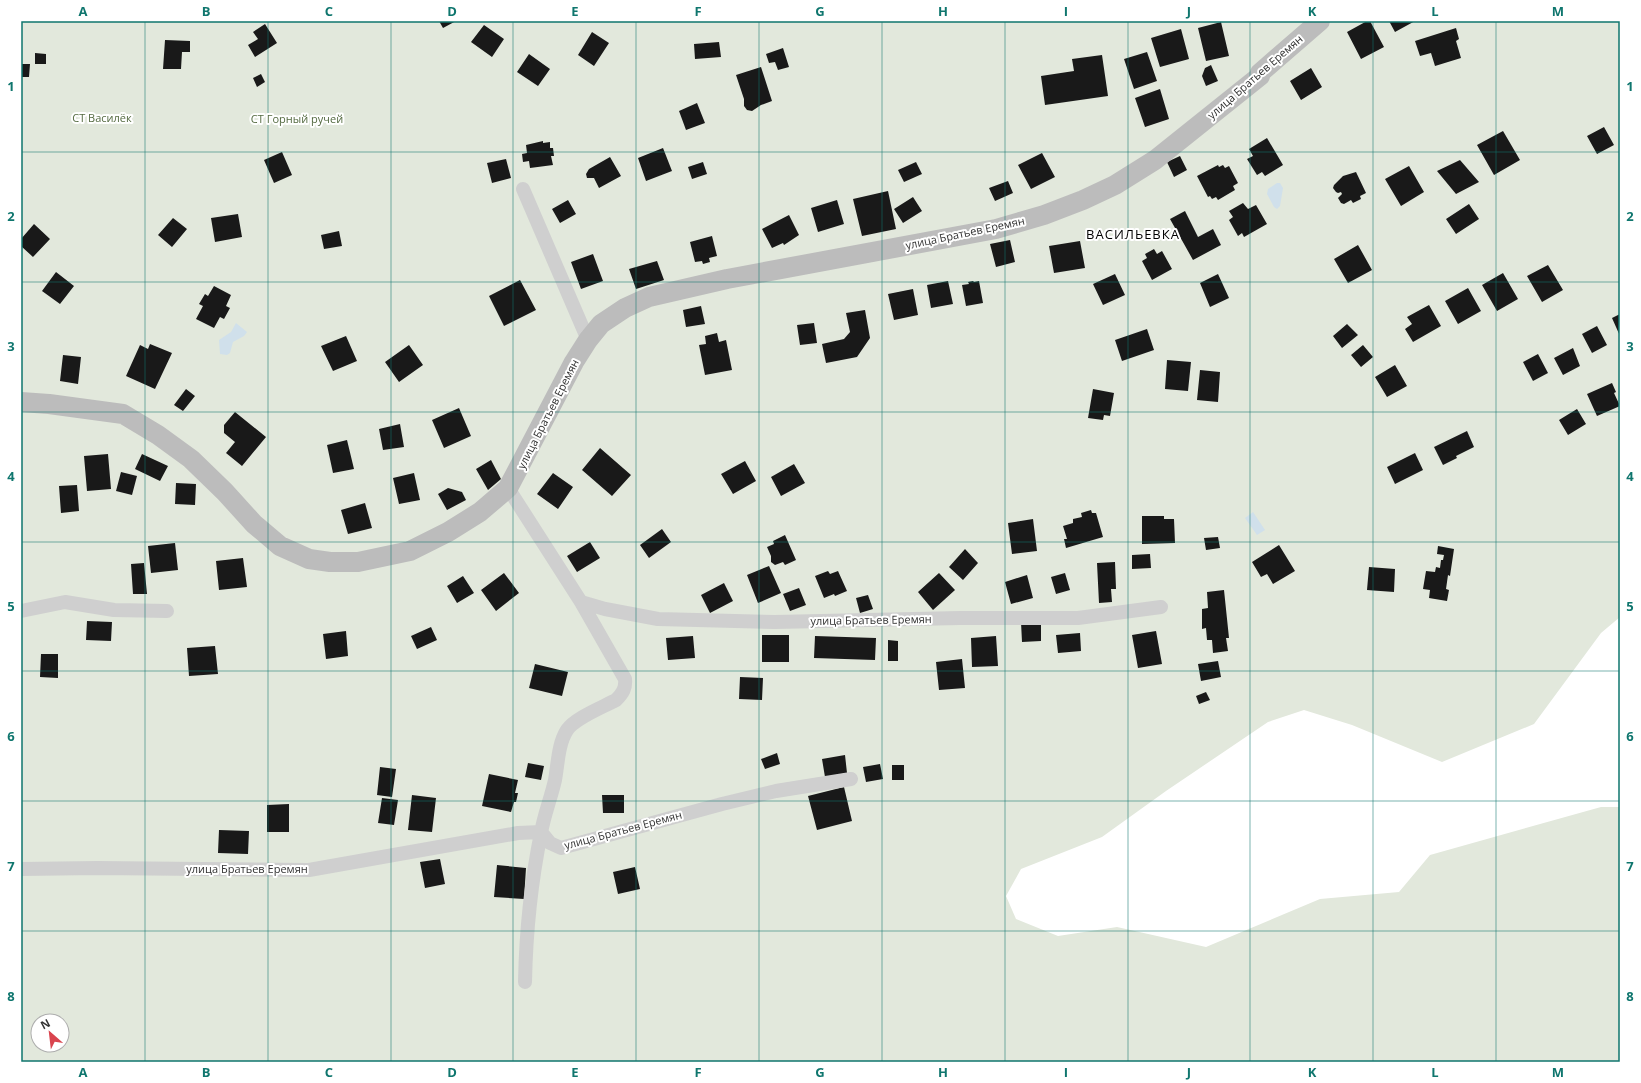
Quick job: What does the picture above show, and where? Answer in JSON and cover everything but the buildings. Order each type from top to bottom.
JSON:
[{"type":"street","name":"улица Братьев Еремян","points":[[21,402],[49,404],[122,414],[158,435],[191,459],[225,492],[254,524],[280,546],[309,559],[330,562],[358,562],[410,551],[448,532],[480,512],[508,488],[574,362],[588,340],[601,324],[625,308],[649,297],[726,278],[996,229],[1044,215],[1083,200],[1115,185],[1155,160],[1260,76],[1260,74],[1320,21]]},
{"type":"street","points":[[523,189],[588,340]]},
{"type":"street","points":[[508,488],[581,602],[625,679],[626,686],[622,694],[616,700],[575,722],[567,730],[560,749],[555,780],[541,832],[532,884],[525,982]]},
{"type":"street","points":[[21,611],[65,602],[114,610],[167,611]]},
{"type":"street","name":"улица Братьев Еремян","points":[[581,602],[605,610],[658,619],[775,622],[960,618],[1078,618],[1161,607]]},
{"type":"street","name":"улица Братьев Еремян","points":[[21,869],[105,868],[309,870],[518,833],[541,832],[550,843],[562,848],[722,804],[776,791],[852,779]]},
{"type":"green space","points":[[21,21],[1620,21],[1620,617],[1601,633],[1534,724],[1442,762],[1352,725],[1304,710],[1268,722],[1166,791],[1102,837],[1021,869],[1006,896],[1016,919],[1058,936],[1117,927],[1206,947],[1320,899],[1399,892],[1430,855],[1601,807],[1620,807],[1620,1062],[21,1062]]},
{"type":"shaded area","points":[[1277,183],[1280,183],[1283,188],[1280,206],[1277,209],[1274,207],[1267,194],[1268,189]]},
{"type":"shaded area","points":[[236,323],[247,332],[244,336],[233,342],[230,353],[227,355],[220,354],[219,340],[231,332]]},
{"type":"shaded area","points":[[1253,512],[1265,530],[1257,535],[1245,518]]},
{"type":"district","name":"ВАСИЛЬЕВКА","points":[[1133,234]]},
{"type":"park label","name":"СТ Василёк","points":[[102,118]]},
{"type":"park label","name":"СТ Горный ручей","points":[[297,119]]}]
